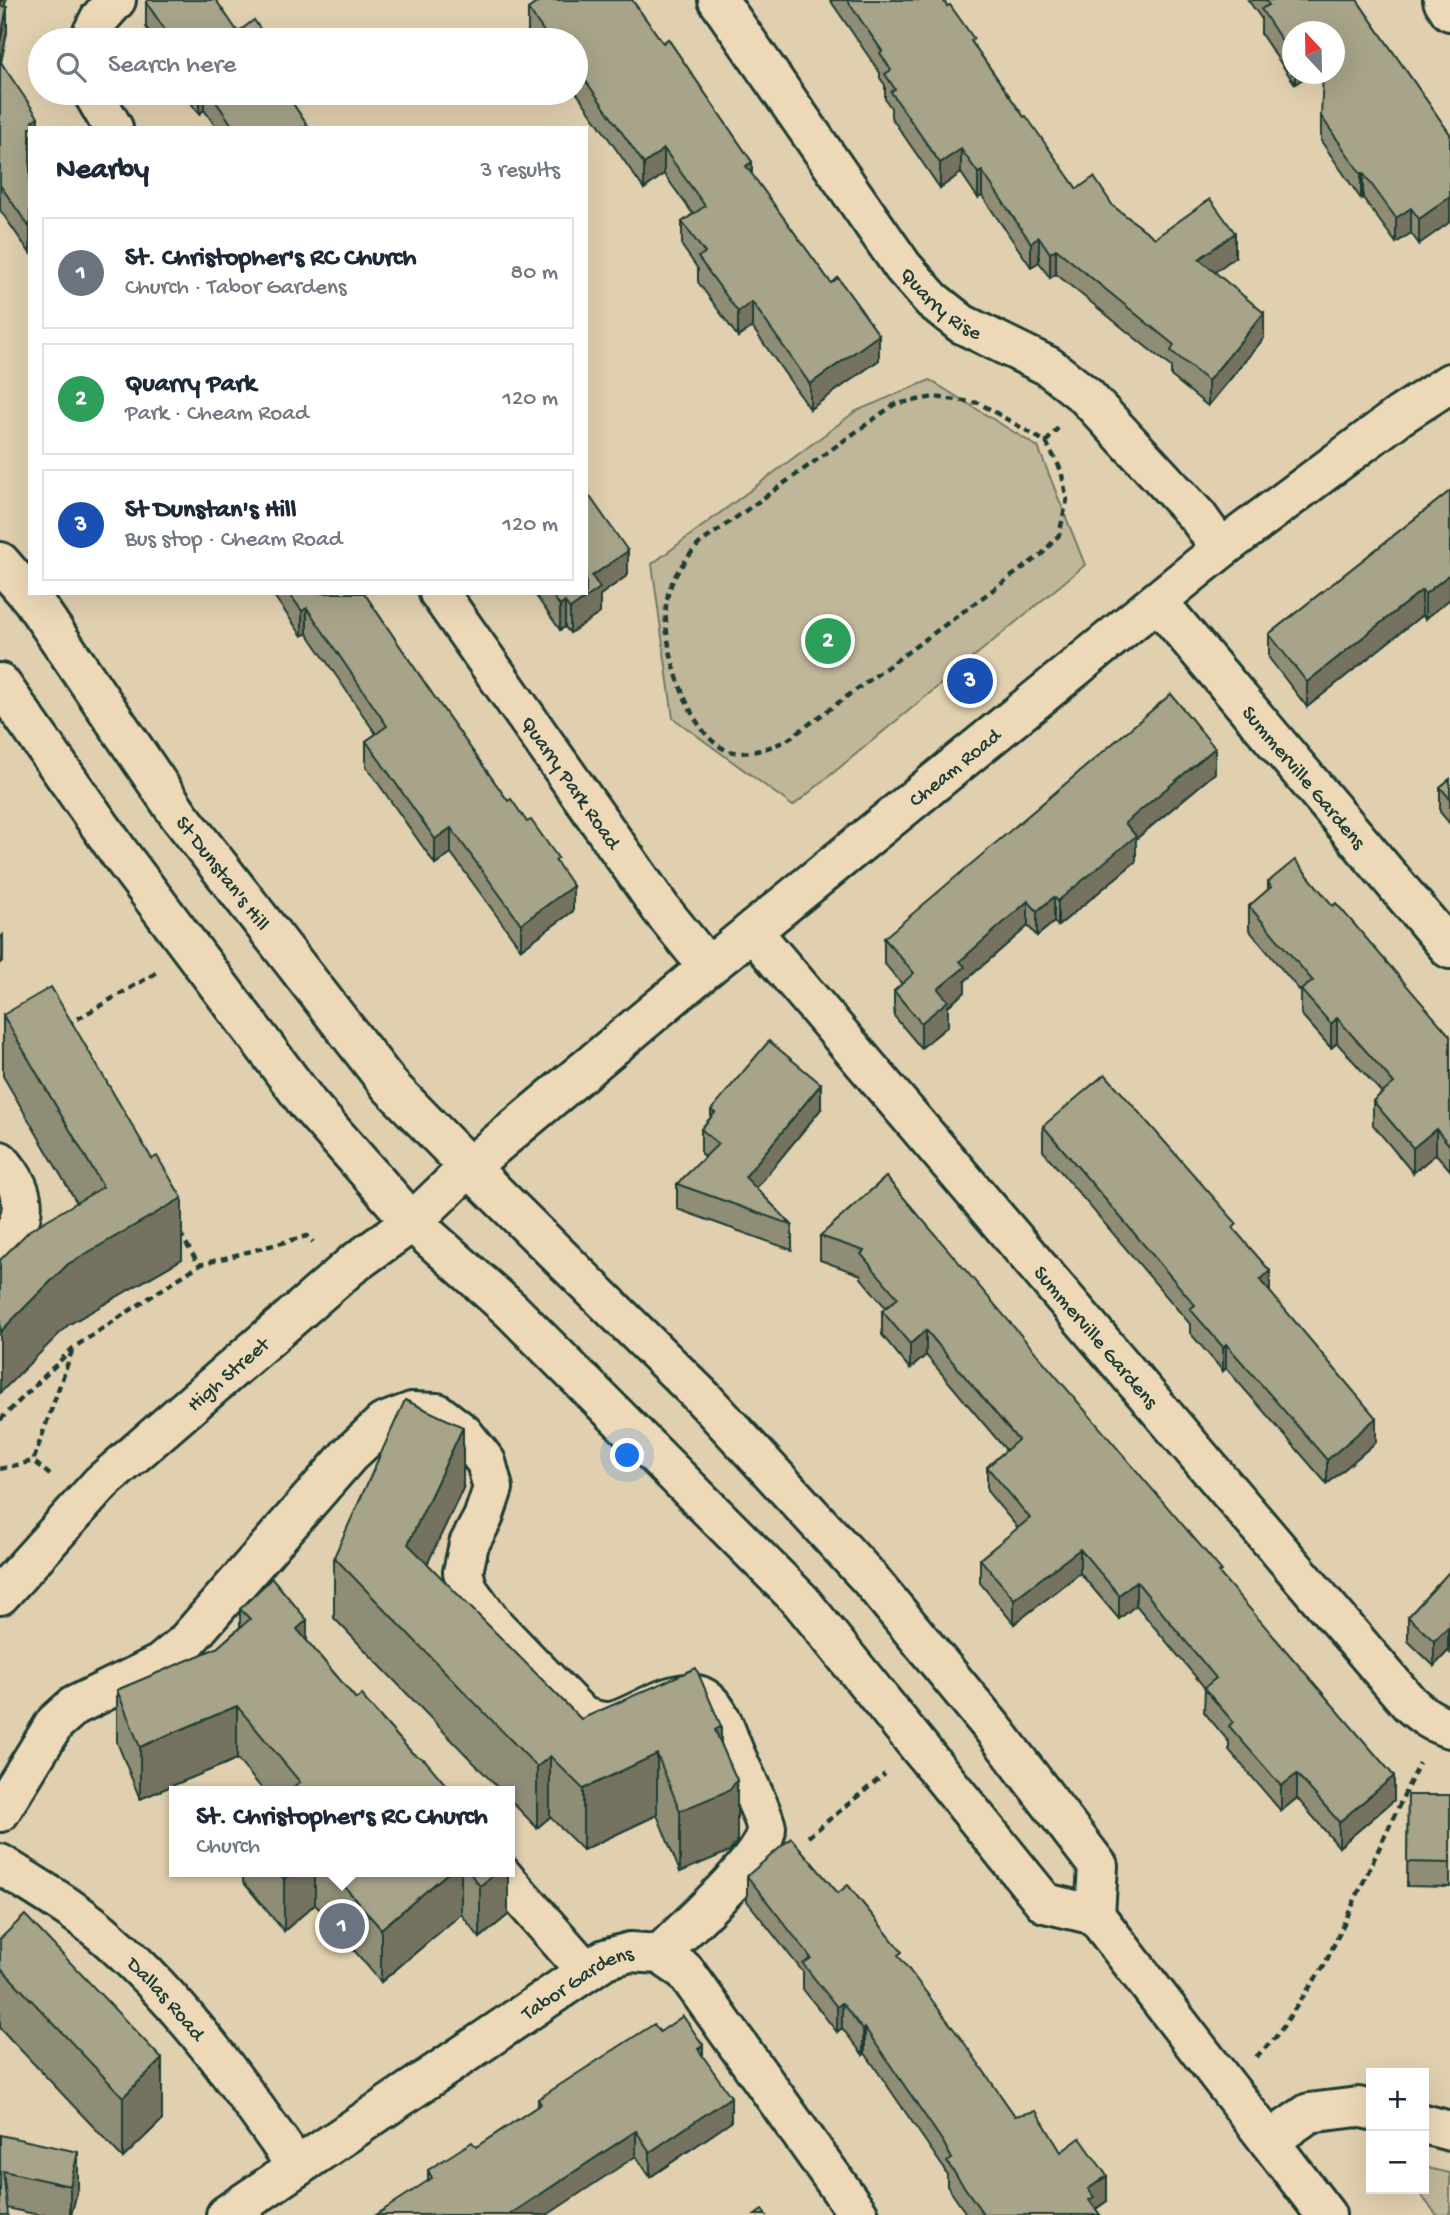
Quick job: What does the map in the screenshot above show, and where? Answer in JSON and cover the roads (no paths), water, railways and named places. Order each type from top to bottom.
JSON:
[{"type":"main road","points":[[95,28],[116,0]]},
{"type":"main road","name":"Quarry Rise","points":[[718,0],[903,267],[932,300],[962,324],[1048,366],[1086,396],[1198,517],[1221,549]]},
{"type":"main road","points":[[1443,0],[1450,11]]},
{"type":"main road","points":[[100,105],[112,126]]},
{"type":"main road","name":"Cheam Road","points":[[469,1167],[751,931],[1221,549],[1399,416],[1450,383]]},
{"type":"main road","name":"St Dunstan's Hill","points":[[0,562],[28,594]]},
{"type":"main road","name":"St Dunstan's Hill","points":[[29,595],[178,816],[390,1086],[704,1399],[870,1579],[995,1731],[1098,1866],[1095,1915]]},
{"type":"main road","name":"Quarry Park Road","points":[[440,595],[661,909],[708,967]]},
{"type":"main road","name":"Summerville Gardens","points":[[1158,602],[1450,949]]},
{"type":"main road","points":[[0,683],[120,854],[308,1104],[412,1222],[511,1310],[801,1601],[1045,1903],[1095,1915],[1326,2215]]},
{"type":"main road","name":"Summerville Gardens","points":[[751,931],[1409,1703],[1421,1715],[1444,1726]]},
{"type":"main road","points":[[0,1161],[17,1186],[22,1205],[21,1221],[11,1238],[0,1249]]},
{"type":"main road","name":"High Street","points":[[0,1595],[101,1483],[343,1273],[412,1222],[469,1167]]},
{"type":"main road","points":[[0,1812],[55,1723],[74,1706],[160,1664],[185,1643],[349,1455],[383,1423],[412,1412],[438,1413],[463,1433],[486,1462],[493,1488],[483,1518],[469,1544],[463,1572],[468,1590],[493,1625],[583,1717],[600,1722],[614,1722],[679,1694],[700,1696],[715,1708],[766,1829],[760,1845],[746,1867],[660,1954]]},
{"type":"main road","name":"Dallas Road","points":[[0,1864],[65,1905],[109,1939],[168,1996],[215,2052],[297,2167]]},
{"type":"main road","points":[[503,1877],[586,1971]]},
{"type":"main road","name":"Tabor Gardens","points":[[226,2215],[586,1971],[605,1959],[629,1952],[660,1954],[685,1971],[859,2215]]},
{"type":"main road","points":[[1269,2141],[1310,2113],[1358,2107],[1366,2109]]},
{"type":"main road","points":[[1429,2125],[1450,2131]]},
{"type":"place","name":"Quarry Park","points":[[828,641]]},
{"type":"place","name":"St Dunstan's Hill","points":[[970,681]]},
{"type":"place","name":"St. Christopher's RC Church","points":[[342,1926]]}]
